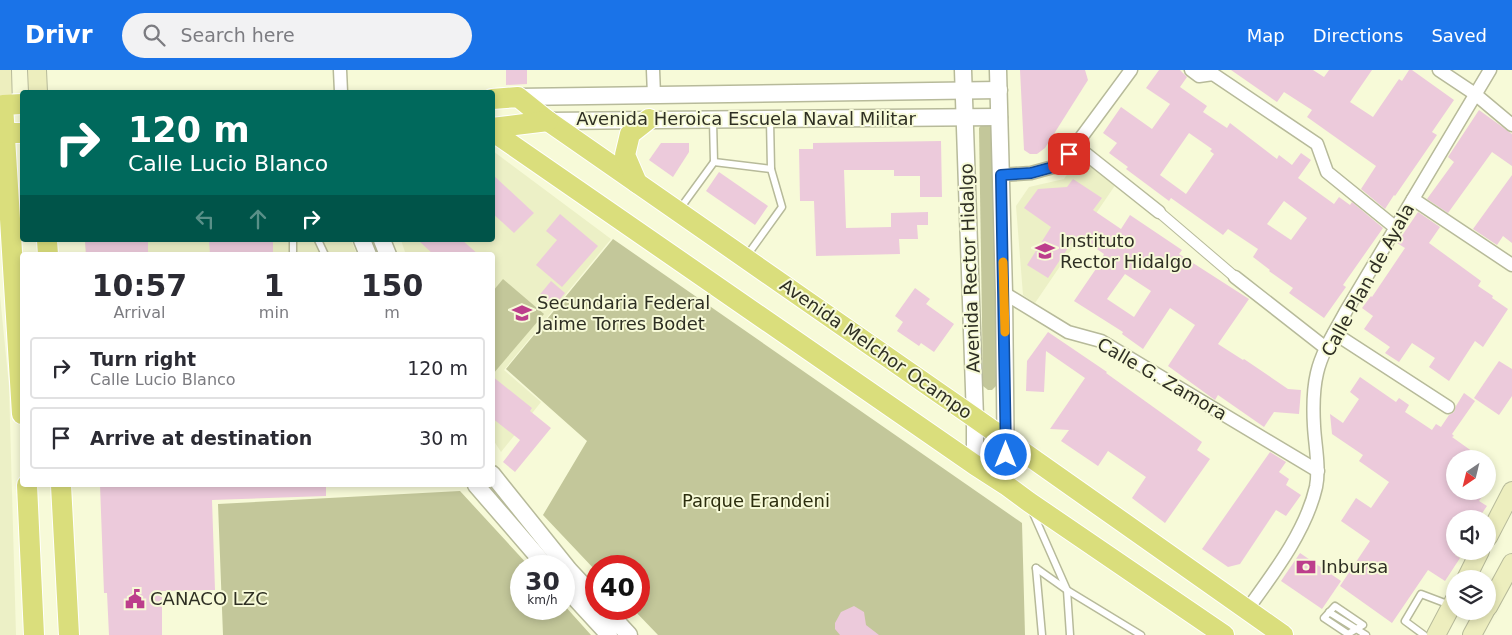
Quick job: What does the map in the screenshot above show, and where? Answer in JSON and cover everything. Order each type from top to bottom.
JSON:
[{"type":"main road","points":[[2,70],[9,105],[20,371]]},
{"type":"main road","points":[[38,70],[38,90]]},
{"type":"main road","name":"Avenida Heroica Escuela Naval Militar","points":[[495,99],[518,97]]},
{"type":"main road","name":"Avenida Melchor Ocampo","points":[[518,97],[637,183],[1283,635]]},
{"type":"main road","points":[[637,183],[626,155],[630,134],[648,119]]},
{"type":"main road","name":"Avenida Heroica Escuela Naval Militar","points":[[495,129],[548,120]]},
{"type":"main road","points":[[495,131],[975,465],[1224,635]]},
{"type":"main road","points":[[27,487],[34,635]]},
{"type":"main road","points":[[61,487],[69,635]]},
{"type":"main road","points":[[1496,522],[1512,491]]},
{"type":"main road","points":[[1496,593],[1512,564]]},
{"type":"main road","points":[[1436,635],[1446,616]]},
{"type":"main road","points":[[1472,635],[1480,620]]},
{"type":"street","points":[[340,70],[341,90]]},
{"type":"street","points":[[654,70],[654,95]]},
{"type":"street","name":"Avenida Rector Hidalgo","points":[[963,70],[975,465]]},
{"type":"street","name":"Avenida Rector Hidalgo","points":[[998,70],[1004,293],[1006,485]]},
{"type":"street","points":[[1001,175],[1031,173],[1053,167],[1076,146],[1130,70]]},
{"type":"street","points":[[1191,70],[1200,76],[1213,74],[1317,144],[1327,172],[1396,228]]},
{"type":"street","points":[[1439,70],[1475,94],[1512,124]]},
{"type":"street","name":"Calle Plan de Ayala","points":[[1247,610],[1289,550],[1316,488],[1318,471],[1314,427],[1314,399],[1317,372],[1334,333],[1490,70]]},
{"type":"street","name":"Avenida Heroica Escuela Naval Militar","points":[[518,97],[999,90]]},
{"type":"street","name":"Avenida Heroica Escuela Naval Militar","points":[[548,120],[999,117]]},
{"type":"street","points":[[1076,146],[1159,212],[1235,277],[1327,349]]},
{"type":"street","points":[[1413,199],[1512,265]]},
{"type":"street","name":"Calle G. Zamora","points":[[1004,293],[1068,332],[1101,342],[1318,471]]},
{"type":"street","points":[[1334,333],[1448,407]]},
{"type":"street","points":[[495,478],[585,588]]},
{"type":"street","points":[[478,487],[535,555]]},
{"type":"street","points":[[575,598],[609,635]]},
{"type":"street","points":[[615,620],[629,635]]},
{"type":"lane","points":[[678,211],[714,162],[713,118]]},
{"type":"lane","points":[[745,258],[782,207],[771,169],[770,118]]},
{"type":"lane","points":[[714,162],[771,169]]},
{"type":"lane","points":[[1029,502],[1067,590],[1070,635]]},
{"type":"lane","points":[[1042,635],[1036,568],[1067,590],[1141,635]]},
{"type":"lane","points":[[1424,635],[1405,620],[1422,594],[1446,600]]},
{"type":"lane","points":[[1329,612],[1366,635]]},
{"type":"shaded area","name":"Secundaria Federal Jaime Torres Bodet","points":[[495,152],[611,239],[504,370],[541,402],[501,452],[495,443],[495,252],[405,252],[402,242],[495,242]]},
{"type":"shaded area","name":"Instituto Rector Hidalgo","points":[[1081,154],[1118,181],[1035,303],[1023,295],[1016,206],[1029,187],[1064,179]]},
{"type":"shaded area","points":[[85,242],[352,242],[356,252],[86,252]]},
{"type":"shaded area","points":[[0,296],[9,386],[16,635],[0,635]]},
{"type":"green space","points":[[982,124],[994,127],[996,386],[992,390],[988,390],[983,386],[979,128]]},
{"type":"green space","name":"Parque Erandeni","points":[[613,239],[1022,523],[1025,635],[658,635],[644,620],[650,620],[650,555],[585,555],[585,559],[543,515],[587,441],[506,369]]},
{"type":"green space","points":[[503,279],[544,314],[495,372],[495,289]]},
{"type":"green space","points":[[460,491],[519,555],[510,555],[510,620],[575,620],[575,617],[591,635],[223,635],[218,504]]},
{"type":"building","points":[[506,70],[527,70],[527,84],[506,85]]},
{"type":"building","points":[[1020,70],[1085,70],[1088,80],[1045,148],[1037,154],[1030,154],[1024,150]]},
{"type":"building","points":[[1159,70],[1180,70],[1187,77],[1180,87],[1207,106],[1203,112],[1227,128],[1230,123],[1277,159],[1279,155],[1292,165],[1301,153],[1311,160],[1298,178],[1334,204],[1339,197],[1350,205],[1352,202],[1383,228],[1343,285],[1346,287],[1324,318],[1289,293],[1293,288],[1253,257],[1258,249],[1228,229],[1223,235],[1171,198],[1169,201],[1126,169],[1128,167],[1109,153],[1117,143],[1103,133],[1121,107],[1152,129],[1170,104],[1146,88]],"holes":[[[1189,133],[1212,149],[1210,151],[1214,154],[1186,194],[1160,175]],[[1284,201],[1307,218],[1291,240],[1267,224]]]},
{"type":"building","points":[[1231,70],[1313,70],[1324,77],[1329,70],[1372,70],[1350,102],[1373,117],[1399,79],[1402,81],[1409,70],[1412,70],[1454,100],[1432,132],[1437,135],[1385,209],[1361,189],[1376,166],[1307,117],[1312,110],[1284,92],[1277,102]]},
{"type":"building","points":[[1479,110],[1512,134],[1512,166],[1492,152],[1448,213],[1427,199],[1454,162],[1448,157]]},
{"type":"building","points":[[941,141],[942,197],[920,197],[920,176],[894,176],[894,170],[844,170],[846,228],[891,227],[891,213],[928,212],[928,225],[917,225],[918,239],[899,239],[900,254],[816,256],[814,201],[800,201],[799,149],[813,149],[813,143]]},
{"type":"building","points":[[661,143],[689,143],[689,152],[673,177],[649,160]]},
{"type":"building","points":[[719,172],[768,206],[755,225],[706,191]]},
{"type":"building","points":[[1512,175],[1512,243],[1503,236],[1497,245],[1473,229]]},
{"type":"building","points":[[495,177],[534,213],[514,233],[495,216]]},
{"type":"building","points":[[1073,179],[1102,198],[1093,210],[1121,229],[1130,215],[1182,250],[1179,254],[1249,299],[1218,344],[1288,389],[1301,390],[1299,414],[1274,412],[1264,427],[1218,395],[1215,400],[1168,366],[1195,325],[1170,308],[1143,349],[1122,334],[1123,332],[1074,301],[1104,257],[1104,254],[1078,236],[1048,278],[1027,265],[1051,227],[1024,208],[1038,189],[1067,187]],"holes":[[[1125,274],[1151,291],[1134,317],[1107,299]]]},
{"type":"building","points":[[1418,212],[1440,227],[1429,243],[1481,281],[1478,286],[1508,309],[1483,347],[1475,341],[1449,381],[1429,367],[1435,358],[1412,343],[1399,362],[1385,353],[1390,347],[1364,329],[1373,316],[1362,308],[1372,297],[1405,248],[1397,243]]},
{"type":"building","points":[[560,214],[598,246],[562,287],[536,265],[557,240],[546,231]]},
{"type":"building","points":[[85,242],[148,242],[148,252],[86,252]]},
{"type":"building","points":[[209,242],[273,242],[273,252],[210,252]]},
{"type":"building","points":[[420,242],[464,242],[476,252],[431,252]]},
{"type":"building","points":[[551,281],[565,293],[551,310],[537,298]]},
{"type":"building","points":[[915,288],[930,299],[926,304],[954,324],[934,352],[921,343],[919,346],[897,331],[903,322],[895,316]]},
{"type":"building","points":[[1048,332],[1107,372],[1202,442],[1197,450],[1210,459],[1165,523],[1132,498],[1146,477],[1108,451],[1098,466],[1061,441],[1069,430],[1050,429],[1085,378],[1046,351],[1044,392],[1026,391],[1027,361]]},
{"type":"building","points":[[1499,361],[1512,369],[1512,396],[1499,415],[1474,398]]},
{"type":"building","points":[[1360,377],[1396,402],[1399,398],[1409,405],[1405,412],[1432,430],[1436,424],[1441,427],[1449,415],[1454,412],[1464,393],[1475,401],[1452,434],[1454,436],[1452,437],[1470,450],[1446,450],[1446,500],[1480,500],[1487,506],[1484,510],[1446,510],[1446,560],[1459,560],[1452,570],[1446,570],[1445,581],[1428,570],[1392,623],[1340,586],[1370,541],[1341,521],[1356,498],[1371,508],[1389,482],[1359,461],[1363,455],[1332,434],[1330,414],[1343,423],[1359,399],[1350,392]]},
{"type":"building","points":[[495,378],[532,408],[530,411],[551,428],[515,472],[503,462],[520,440],[495,420]]},
{"type":"building","points":[[1270,452],[1286,462],[1279,472],[1289,479],[1286,485],[1301,495],[1286,516],[1276,510],[1240,564],[1228,567],[1202,549]]},
{"type":"building","points":[[100,487],[326,487],[326,496],[212,500],[215,590],[162,591],[162,635],[109,635],[107,593],[104,593]]},
{"type":"building","name":"Inbursa","points":[[1300,553],[1341,581],[1322,609],[1281,581]]},
{"type":"building","points":[[854,606],[864,612],[866,625],[879,635],[840,635],[835,629],[835,623],[841,612]]},
{"type":"slow traffic","points":[[1003,262],[1005,332]]},
{"type":"place","name":"Instituto Rector Hidalgo","points":[[1045,251]]},
{"type":"place","name":"Secundaria Federal Jaime Torres Bodet","points":[[522,313]]},
{"type":"place","name":"Inbursa","points":[[1306,567]]},
{"type":"place","name":"CANACO LZC","points":[[135,599]]},
{"type":"route","points":[[1006,455],[1001,175],[1031,173],[1053,167],[1069,154]]}]
